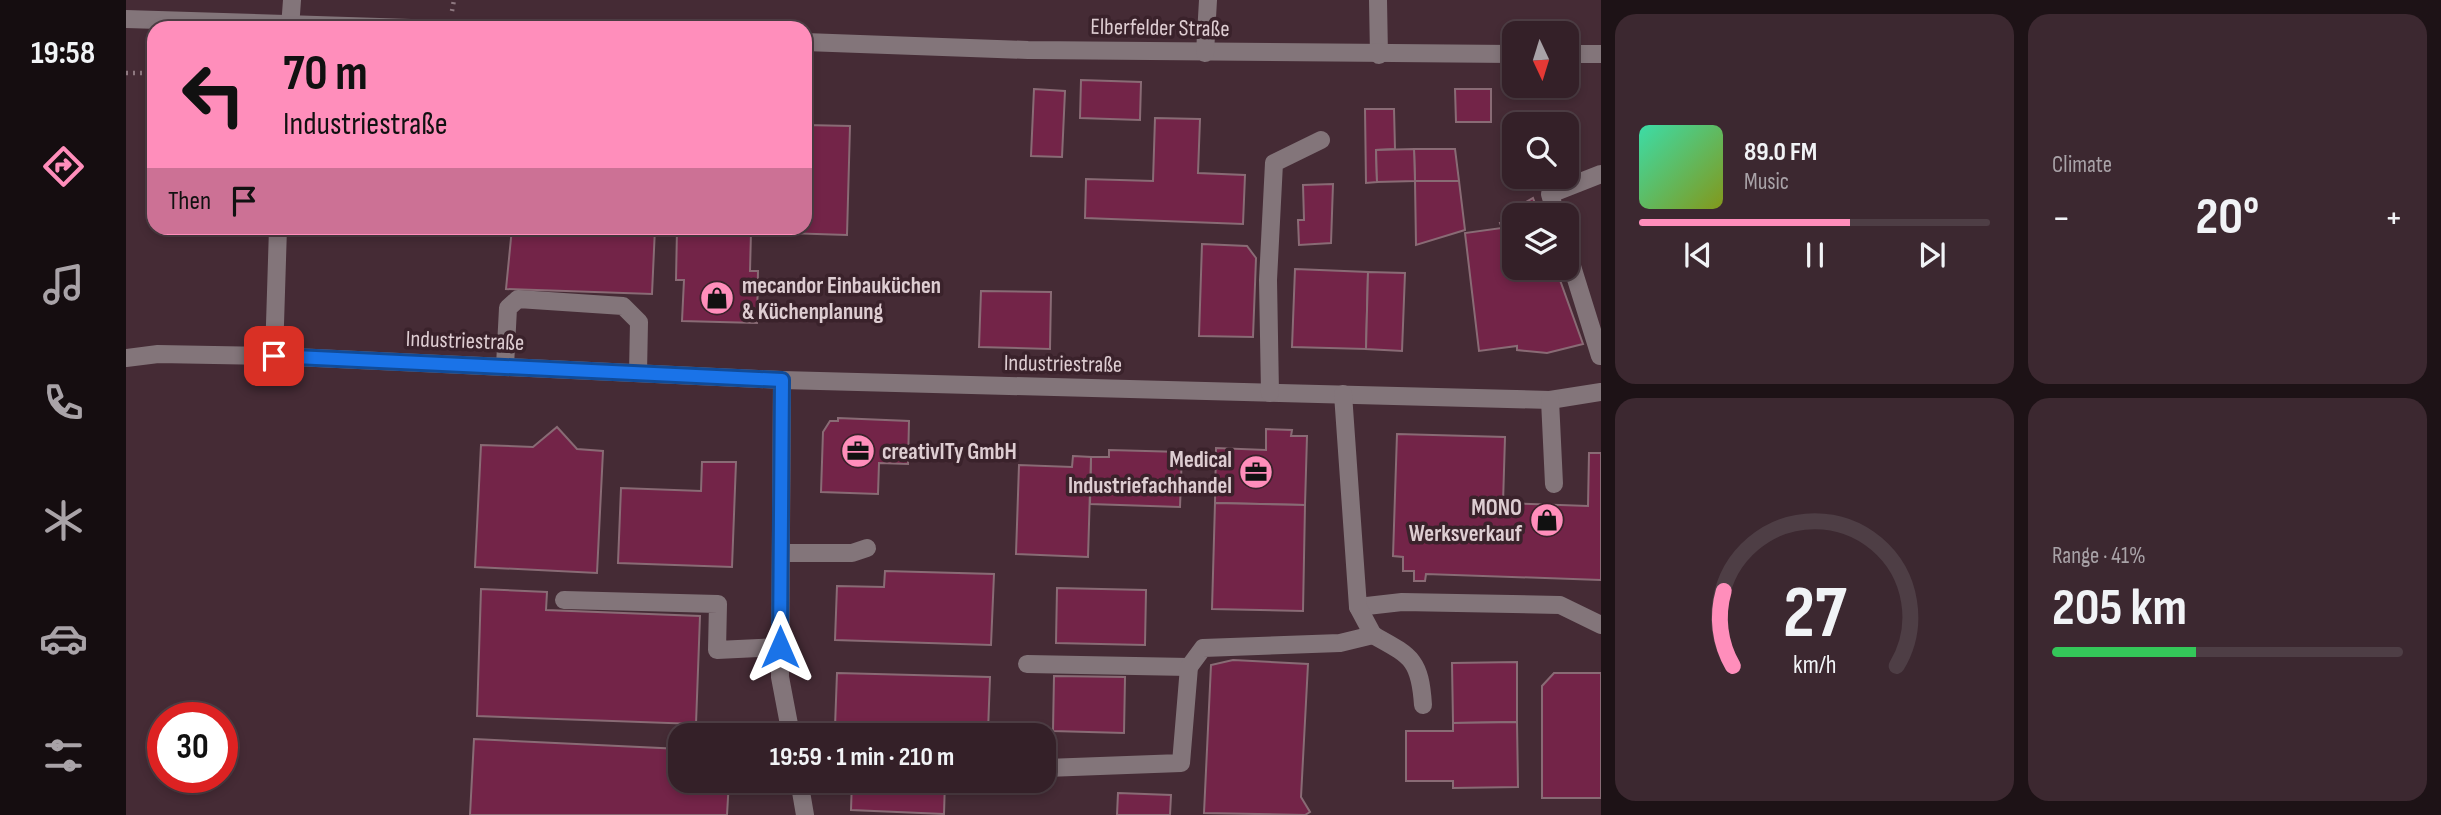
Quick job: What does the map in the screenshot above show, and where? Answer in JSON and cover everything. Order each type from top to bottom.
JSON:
[{"type":"street","points":[[291,21],[292,0]]},
{"type":"street","points":[[1205,53],[1208,0]]},
{"type":"street","points":[[1378,0],[1379,55]]},
{"type":"street","points":[[126,19],[173,21]]},
{"type":"street","name":"Elberfelder Straße","points":[[812,42],[1205,53],[1502,54]]},
{"type":"street","points":[[1579,54],[1601,54]]},
{"type":"street","points":[[1270,393],[1268,280],[1274,163],[1321,141]]},
{"type":"street","points":[[1552,203],[1549,194],[1601,174]]},
{"type":"street","points":[[274,356],[278,235]]},
{"type":"street","points":[[1576,280],[1600,356]]},
{"type":"street","points":[[505,366],[508,309],[518,299],[623,306],[639,322],[638,373]]},
{"type":"street","name":"Industriestraße","points":[[126,358],[158,354],[274,356],[782,380],[1550,400],[1601,392]]},
{"type":"street","points":[[782,380],[780,677],[789,723]]},
{"type":"street","points":[[1343,394],[1358,607],[1373,635],[1411,658],[1421,680],[1423,705]]},
{"type":"street","points":[[1550,400],[1554,484]]},
{"type":"street","points":[[781,553],[852,553],[867,548]]},
{"type":"street","points":[[564,600],[718,604],[717,650],[780,647]]},
{"type":"street","points":[[1358,607],[1402,603],[1560,606],[1601,625]]},
{"type":"street","points":[[1056,768],[1181,763],[1189,667],[1203,648],[1340,643],[1373,635]]},
{"type":"street","points":[[1027,664],[1189,667]]},
{"type":"street","points":[[801,793],[805,815]]},
{"type":"path","points":[[452,11],[454,0]]},
{"type":"path","points":[[126,73],[147,73]]},
{"type":"building","points":[[1081,80],[1141,82],[1140,120],[1080,118]]},
{"type":"building","points":[[1034,89],[1065,91],[1062,157],[1031,156]]},
{"type":"building","points":[[1455,89],[1491,89],[1491,122],[1456,122]]},
{"type":"building","points":[[1365,109],[1394,109],[1395,149],[1376,150],[1377,182],[1366,183]]},
{"type":"building","points":[[1155,118],[1200,119],[1198,173],[1245,175],[1243,224],[1085,218],[1086,179],[1153,181]]},
{"type":"building","points":[[812,125],[850,126],[847,235],[812,234]]},
{"type":"building","points":[[1414,149],[1455,149],[1459,181],[1415,181]]},
{"type":"building","points":[[1414,149],[1415,181],[1377,182],[1376,150]]},
{"type":"building","points":[[1415,181],[1459,181],[1465,230],[1416,245]]},
{"type":"building","points":[[1333,184],[1331,243],[1299,245],[1298,220],[1304,220],[1303,185]]},
{"type":"building","points":[[1502,228],[1502,280],[1560,280],[1583,344],[1547,353],[1517,350],[1517,346],[1479,351],[1465,233]]},
{"type":"building","points":[[511,235],[655,235],[652,294],[506,289]]},
{"type":"building","points":[[677,235],[751,235],[750,271],[758,271],[757,323],[682,321],[684,280],[676,280]]},
{"type":"building","points":[[1202,244],[1247,246],[1256,258],[1253,337],[1199,336]]},
{"type":"building","points":[[1295,269],[1368,272],[1366,349],[1292,347]]},
{"type":"building","points":[[1368,272],[1405,273],[1402,351],[1366,349]]},
{"type":"building","points":[[981,291],[1051,292],[1050,349],[979,347]]},
{"type":"building","points":[[838,418],[909,421],[908,464],[879,463],[878,494],[821,492],[823,432],[830,421],[838,421]]},
{"type":"building","points":[[557,427],[577,449],[603,451],[597,573],[475,567],[481,445],[533,447]]},
{"type":"building","points":[[1266,429],[1292,430],[1291,436],[1307,436],[1305,505],[1215,503],[1216,448],[1266,450]]},
{"type":"building","points":[[1397,434],[1505,437],[1503,503],[1588,506],[1589,453],[1601,453],[1601,580],[1426,574],[1425,581],[1414,581],[1414,571],[1403,571],[1403,557],[1393,556]]},
{"type":"building","points":[[1109,450],[1182,452],[1180,507],[1090,504],[1091,457],[1109,457]]},
{"type":"building","points":[[1073,456],[1091,457],[1088,557],[1016,554],[1019,465],[1072,467]]},
{"type":"building","points":[[702,462],[736,462],[732,567],[618,563],[621,488],[701,491]]},
{"type":"building","points":[[1215,503],[1305,505],[1303,611],[1212,609]]},
{"type":"building","points":[[885,571],[994,574],[991,645],[835,640],[837,586],[884,587]]},
{"type":"building","points":[[1057,588],[1146,590],[1145,645],[1056,643]]},
{"type":"building","points":[[481,589],[547,592],[546,610],[700,616],[696,723],[477,716]]},
{"type":"building","points":[[1233,660],[1308,664],[1301,797],[1310,812],[1305,815],[1204,813],[1211,665]]},
{"type":"building","points":[[1517,662],[1517,722],[1453,723],[1452,663]]},
{"type":"building","points":[[837,673],[990,677],[988,723],[835,723]]},
{"type":"building","points":[[1554,673],[1601,673],[1601,798],[1542,798],[1542,686]]},
{"type":"building","points":[[1054,676],[1125,677],[1124,733],[1056,731],[1056,723],[1053,723]]},
{"type":"building","points":[[1517,722],[1518,787],[1453,788],[1453,781],[1406,781],[1406,731],[1453,731],[1453,723]]},
{"type":"building","points":[[474,739],[668,748],[668,793],[728,793],[727,815],[470,815]]},
{"type":"building","points":[[852,793],[945,793],[944,814],[851,810]]},
{"type":"building","points":[[1118,793],[1171,795],[1170,815],[1117,815]]},
{"type":"place","name":"mecandor Einbauküchen & Küchenplanung","points":[[717,298]]},
{"type":"place","name":"creativITy GmbH","points":[[858,451]]},
{"type":"place","name":"Medical Industriefachhandel","points":[[1256,472]]},
{"type":"place","name":"MONO Werksverkauf","points":[[1547,520]]},
{"type":"route","points":[[274,356],[782,380],[780,647]]}]
